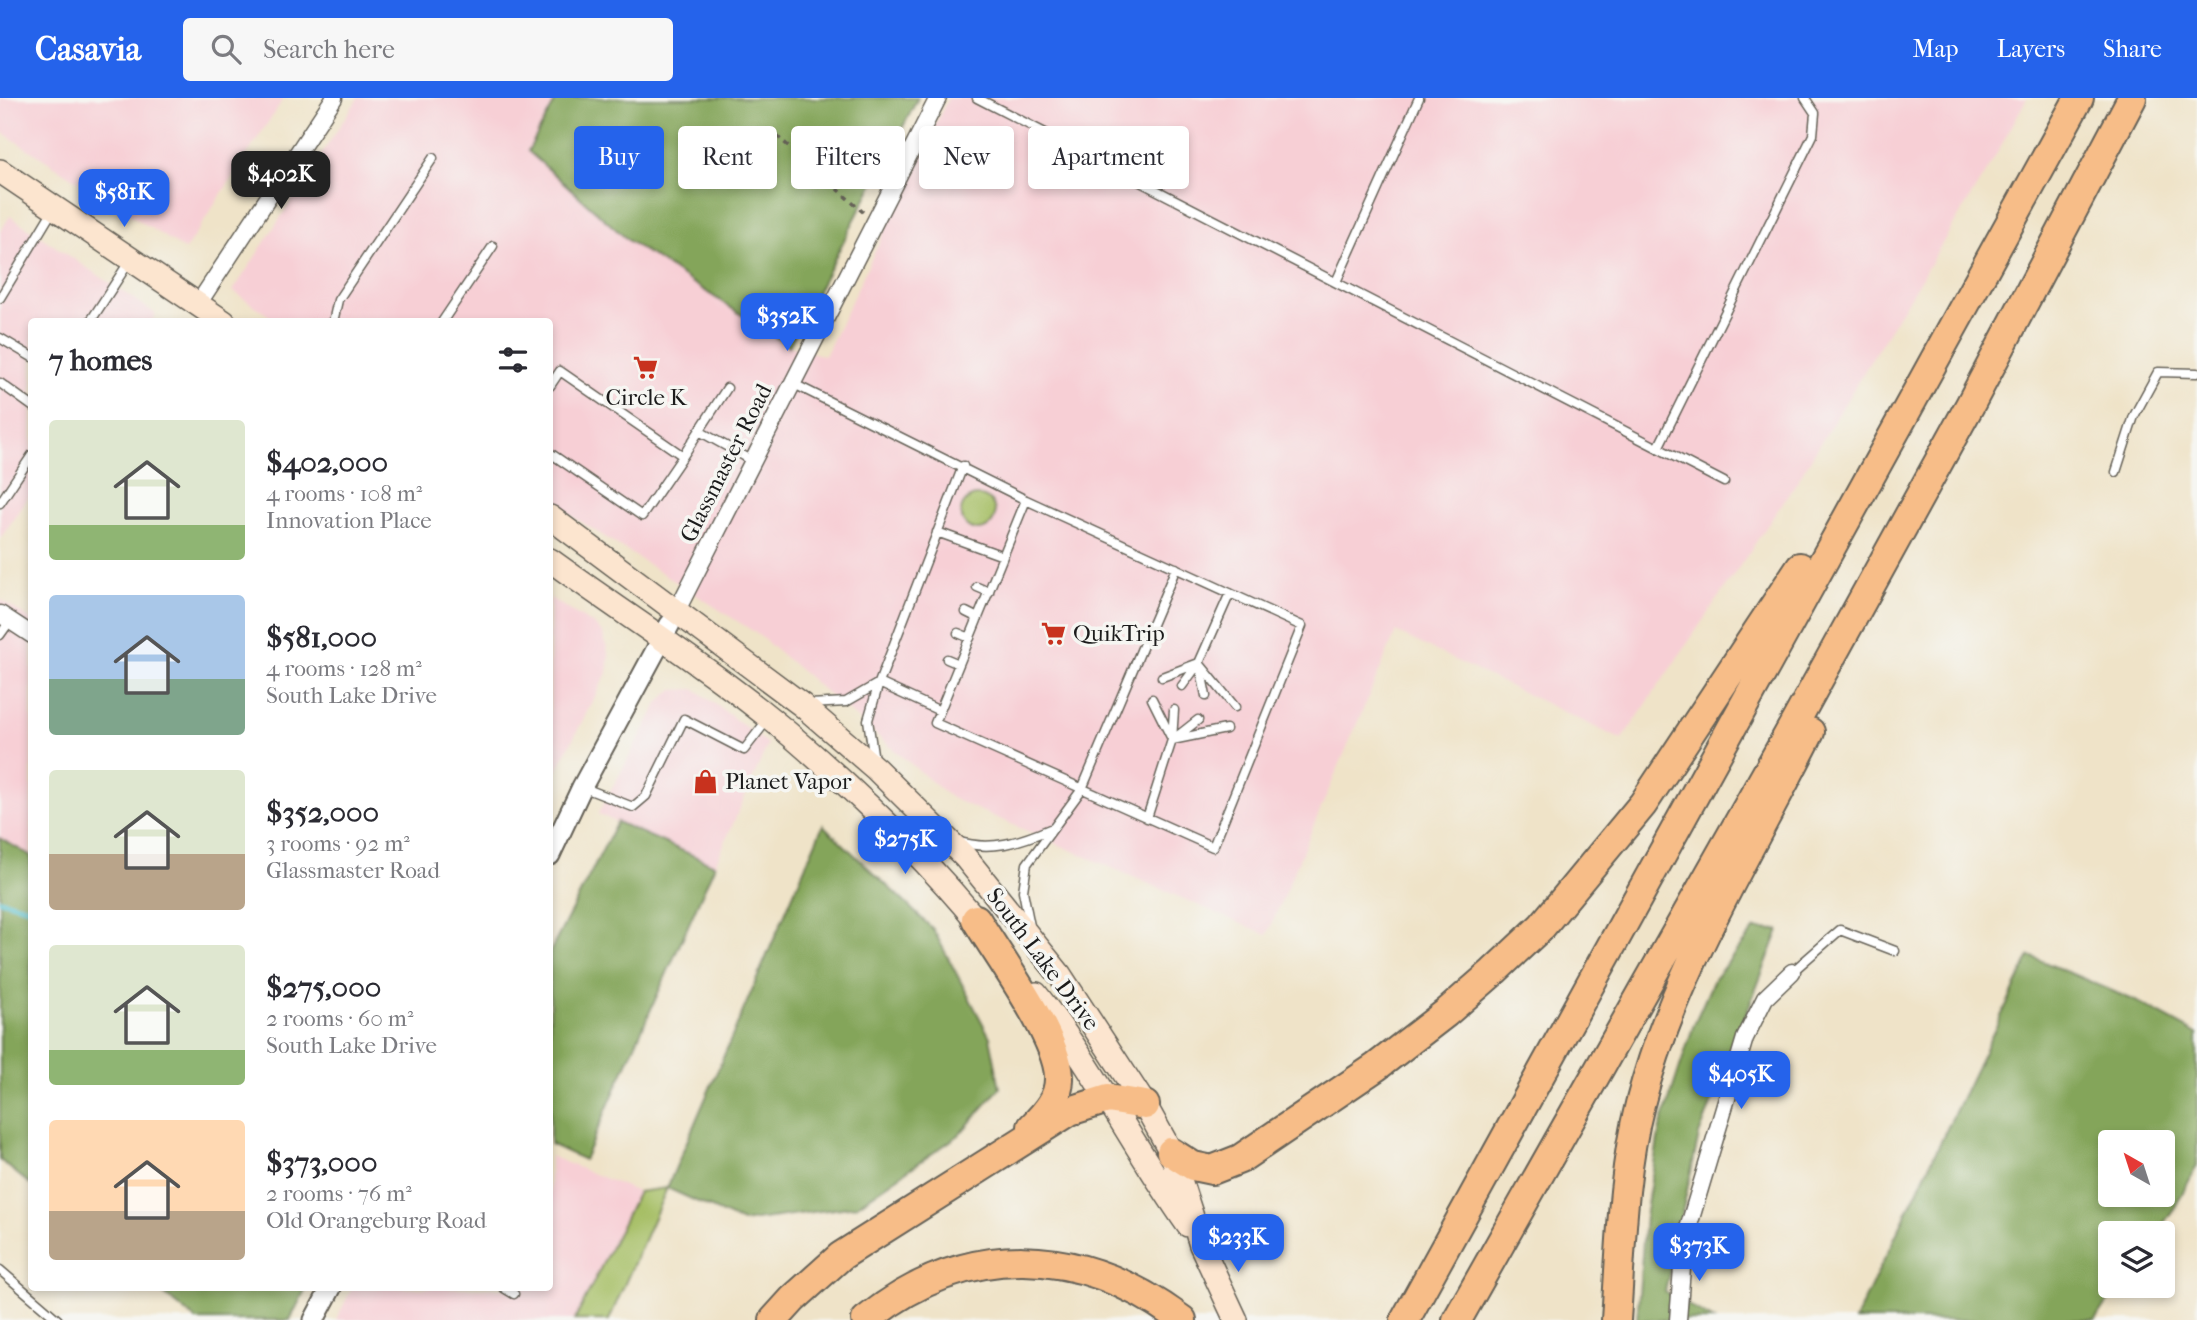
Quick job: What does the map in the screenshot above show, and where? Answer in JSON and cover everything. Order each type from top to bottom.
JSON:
[{"type":"highway","points":[[1405,1320],[2079,98]]},
{"type":"highway","points":[[1616,1320],[1631,1153],[1640,1104],[1674,1000],[1970,405],[2071,209],[2132,98]]},
{"type":"highway","points":[[1171,1152],[1193,1166],[1212,1170],[1240,1159],[1376,1067],[1446,1013],[1542,926],[1663,778],[1916,393]]},
{"type":"highway","points":[[1457,1320],[1782,746],[1970,405]]},
{"type":"highway","points":[[976,919],[1033,1014],[1056,1063],[1059,1077],[1053,1102],[1018,1142]]},
{"type":"highway","points":[[774,1320],[841,1256],[1080,1105],[1108,1099],[1145,1105]]},
{"type":"highway","points":[[866,1320],[908,1290],[937,1275],[969,1266],[1019,1261],[1050,1262],[1101,1273],[1137,1289],[1182,1320]]},
{"type":"main road","points":[[0,171],[218,318]]},
{"type":"main road","name":"South Lake Drive","points":[[553,520],[768,719],[844,784],[976,919],[1042,1002],[1108,1099],[1146,1166],[1201,1245]]},
{"type":"main road","name":"South Lake Drive","points":[[557,569],[669,625],[719,640],[802,705],[876,769],[965,857],[1060,975],[1145,1105],[1171,1152],[1201,1245],[1236,1320]]},
{"type":"street","points":[[198,304],[334,98]]},
{"type":"street","name":"Glassmaster Road","points":[[669,625],[938,98]]},
{"type":"street","points":[[5,618],[28,632]]},
{"type":"street","points":[[553,849],[582,787],[669,625]]},
{"type":"street","points":[[1678,1320],[1684,1242],[1745,1038],[1765,998],[1792,972]]},
{"type":"street","points":[[314,1320],[329,1291]]},
{"type":"lane","points":[[977,98],[1724,482]]},
{"type":"lane","points":[[1336,282],[1419,98]]},
{"type":"lane","points":[[1658,448],[1813,135],[1815,113],[1805,98]]},
{"type":"lane","points":[[334,318],[338,300],[433,158]]},
{"type":"lane","points":[[0,299],[54,208]]},
{"type":"lane","points":[[445,318],[493,246]]},
{"type":"lane","points":[[93,318],[130,260]]},
{"type":"lane","points":[[0,338],[28,355]]},
{"type":"lane","points":[[553,382],[560,371],[683,456]]},
{"type":"lane","points":[[2116,472],[2134,416],[2158,372],[2197,373]]},
{"type":"lane","points":[[0,383],[28,403]]},
{"type":"lane","points":[[792,383],[1026,500],[1302,626],[1213,847],[935,723],[1026,500]]},
{"type":"lane","points":[[553,455],[642,516],[727,388]]},
{"type":"lane","points":[[699,431],[753,461]]},
{"type":"lane","points":[[0,503],[28,461]]},
{"type":"lane","points":[[876,769],[868,731],[879,683],[901,637],[962,466]]},
{"type":"lane","points":[[937,532],[1003,556]]},
{"type":"lane","points":[[1033,940],[1023,875],[1031,856],[1082,789],[1176,568]]},
{"type":"lane","points":[[977,587],[989,592]]},
{"type":"lane","points":[[1182,686],[1199,663],[1230,593]]},
{"type":"lane","points":[[966,612],[978,618]]},
{"type":"lane","points":[[0,635],[5,618]]},
{"type":"lane","points":[[958,633],[970,638]]},
{"type":"lane","points":[[947,659],[959,664]]},
{"type":"lane","points":[[1162,677],[1199,663]]},
{"type":"lane","points":[[1199,663],[1206,696]]},
{"type":"lane","points":[[1199,663],[1235,707]]},
{"type":"lane","points":[[802,705],[846,702],[879,683]]},
{"type":"lane","points":[[879,683],[940,711]]},
{"type":"lane","points":[[1152,699],[1172,740]]},
{"type":"lane","points":[[1147,818],[1172,740],[1174,710]]},
{"type":"lane","points":[[582,787],[633,807],[646,796],[684,719],[744,750],[768,719]]},
{"type":"lane","points":[[1172,740],[1198,720]]},
{"type":"lane","points":[[1172,740],[1226,729]]},
{"type":"lane","points":[[943,835],[961,843],[996,846],[1010,844],[1052,828]]},
{"type":"lane","points":[[1792,972],[1840,930],[1895,951]]},
{"type":"lane","points":[[2,1273],[58,1320]]},
{"type":"lane","points":[[509,1291],[514,1294]]},
{"type":"path","points":[[777,136],[875,223]]},
{"type":"shaded area","points":[[0,98],[284,98],[185,250],[0,131]]},
{"type":"shaded area","points":[[358,98],[557,98],[528,152],[629,241],[789,346],[825,356],[919,159],[919,189],[1014,189],[1014,126],[935,126],[948,98],[2027,98],[1995,157],[1796,483],[1622,740],[1396,632],[1267,935],[951,798],[756,633],[553,504],[553,318],[272,318],[233,291]]},
{"type":"shaded area","points":[[10,216],[156,314],[154,318],[28,318],[28,497],[0,539],[0,232]]},
{"type":"shaded area","points":[[0,599],[28,618],[28,854],[0,838]]},
{"type":"shaded area","points":[[553,600],[596,626],[603,634],[609,656],[607,673],[553,778]]},
{"type":"shaded area","points":[[695,689],[768,744],[715,865],[598,814],[659,702],[672,690]]},
{"type":"shaded area","points":[[553,1157],[638,1192],[575,1320],[336,1320],[350,1291],[553,1291]]},
{"type":"green space","points":[[557,98],[918,98],[903,126],[791,126],[791,189],[871,189],[789,346],[629,241],[528,151]]},
{"type":"green space","points":[[978,496],[990,501],[995,513],[990,525],[978,530],[966,525],[961,513],[966,501]]},
{"type":"green space","points":[[617,822],[715,865],[584,1160],[553,1145],[553,946]]},
{"type":"green space","points":[[823,825],[933,929],[990,1037],[1000,1088],[959,1135],[856,1206],[742,1222],[667,1188]]},
{"type":"green space","points":[[0,838],[28,854],[28,1183],[0,1160]]},
{"type":"green space","points":[[1755,929],[1779,930],[1699,1135],[1665,1292],[1714,1320],[1637,1320],[1645,1216],[1660,1128],[1694,1024],[1714,979]]},
{"type":"green space","points":[[2030,956],[2138,1002],[2197,1034],[2197,1166],[2175,1207],[2175,1130],[2098,1130],[2098,1208],[2174,1208],[2165,1221],[2098,1221],[2098,1298],[2111,1298],[2095,1320],[1855,1320]]},
{"type":"green space","points":[[667,1188],[609,1320],[575,1320],[638,1192]]},
{"type":"green space","points":[[161,1291],[304,1291],[290,1320],[196,1320]]},
{"type":"waterway","points":[[0,900],[28,908]]},
{"type":"place","name":"Circle K","points":[[646,367]]},
{"type":"place","name":"QuikTrip","points":[[1053,633]]},
{"type":"place","name":"Planet Vapor","points":[[705,781]]}]
